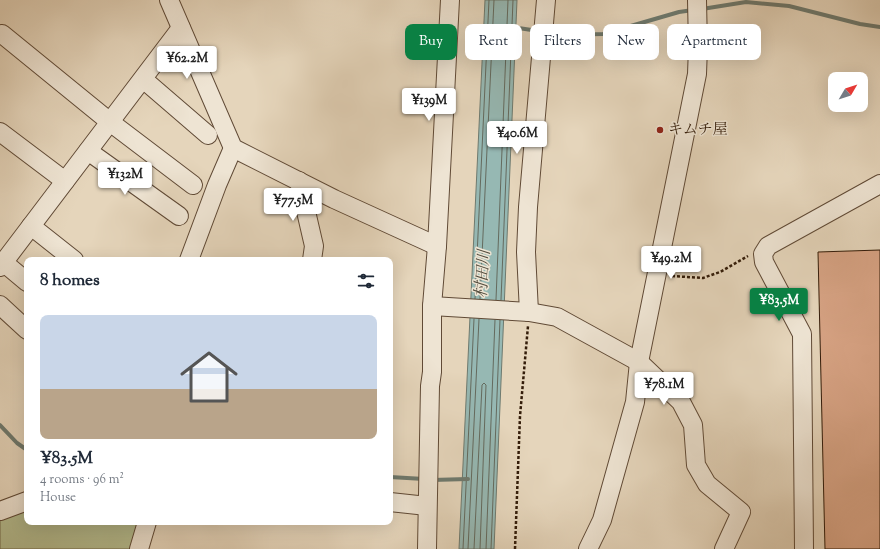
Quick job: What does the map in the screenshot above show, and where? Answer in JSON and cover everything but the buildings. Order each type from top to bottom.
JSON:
[{"type":"street","points":[[169,0],[233,148],[334,199],[437,246]]},
{"type":"street","points":[[427,549],[430,386],[432,372],[432,306],[437,246],[450,0]]},
{"type":"street","points":[[529,312],[526,252],[528,207],[546,0]]},
{"type":"street","points":[[588,549],[602,520],[635,402],[640,362],[697,74],[697,0]]},
{"type":"street","points":[[24,280],[2,264],[181,28]]},
{"type":"street","points":[[2,34],[110,122],[193,185]]},
{"type":"street","points":[[143,79],[208,135]]},
{"type":"street","points":[[0,132],[65,181]]},
{"type":"street","points":[[190,257],[217,185],[233,148]]},
{"type":"street","points":[[88,151],[179,216]]},
{"type":"street","points":[[299,181],[314,246],[312,257]]},
{"type":"street","points":[[804,549],[802,334],[764,262],[763,254],[768,246],[880,184]]},
{"type":"street","points":[[31,226],[70,257]]},
{"type":"street","points":[[0,305],[24,327]]},
{"type":"street","points":[[432,306],[529,312],[557,317],[640,362],[681,402],[693,425],[696,465],[707,484],[741,512],[724,549]]},
{"type":"street","points":[[0,512],[24,502]]},
{"type":"street","points":[[393,502],[427,506]]},
{"type":"street","points":[[139,549],[146,525]]},
{"type":"path","points":[[657,275],[703,278],[720,272],[754,253],[763,254]]},
{"type":"path","points":[[515,549],[520,416],[529,312]]},
{"type":"green space","points":[[24,499],[24,525],[146,525],[139,549],[0,549],[0,511]]},
{"type":"water","points":[[485,0],[517,0],[516,24],[484,24]]},
{"type":"water","name":"村田川","points":[[482,60],[514,60],[494,549],[459,549]]},
{"type":"waterway","points":[[702,9],[746,2],[789,6],[860,24],[880,27]]},
{"type":"waterway","points":[[595,34],[603,34],[679,12],[693,10]]},
{"type":"waterway","points":[[522,29],[530,30]]},
{"type":"waterway","points":[[0,425],[17,443],[24,448]]},
{"type":"waterway","points":[[393,477],[424,479]]},
{"type":"waterway","points":[[432,480],[468,479]]},
{"type":"place","name":"キムチ屋","points":[[660,130]]}]
